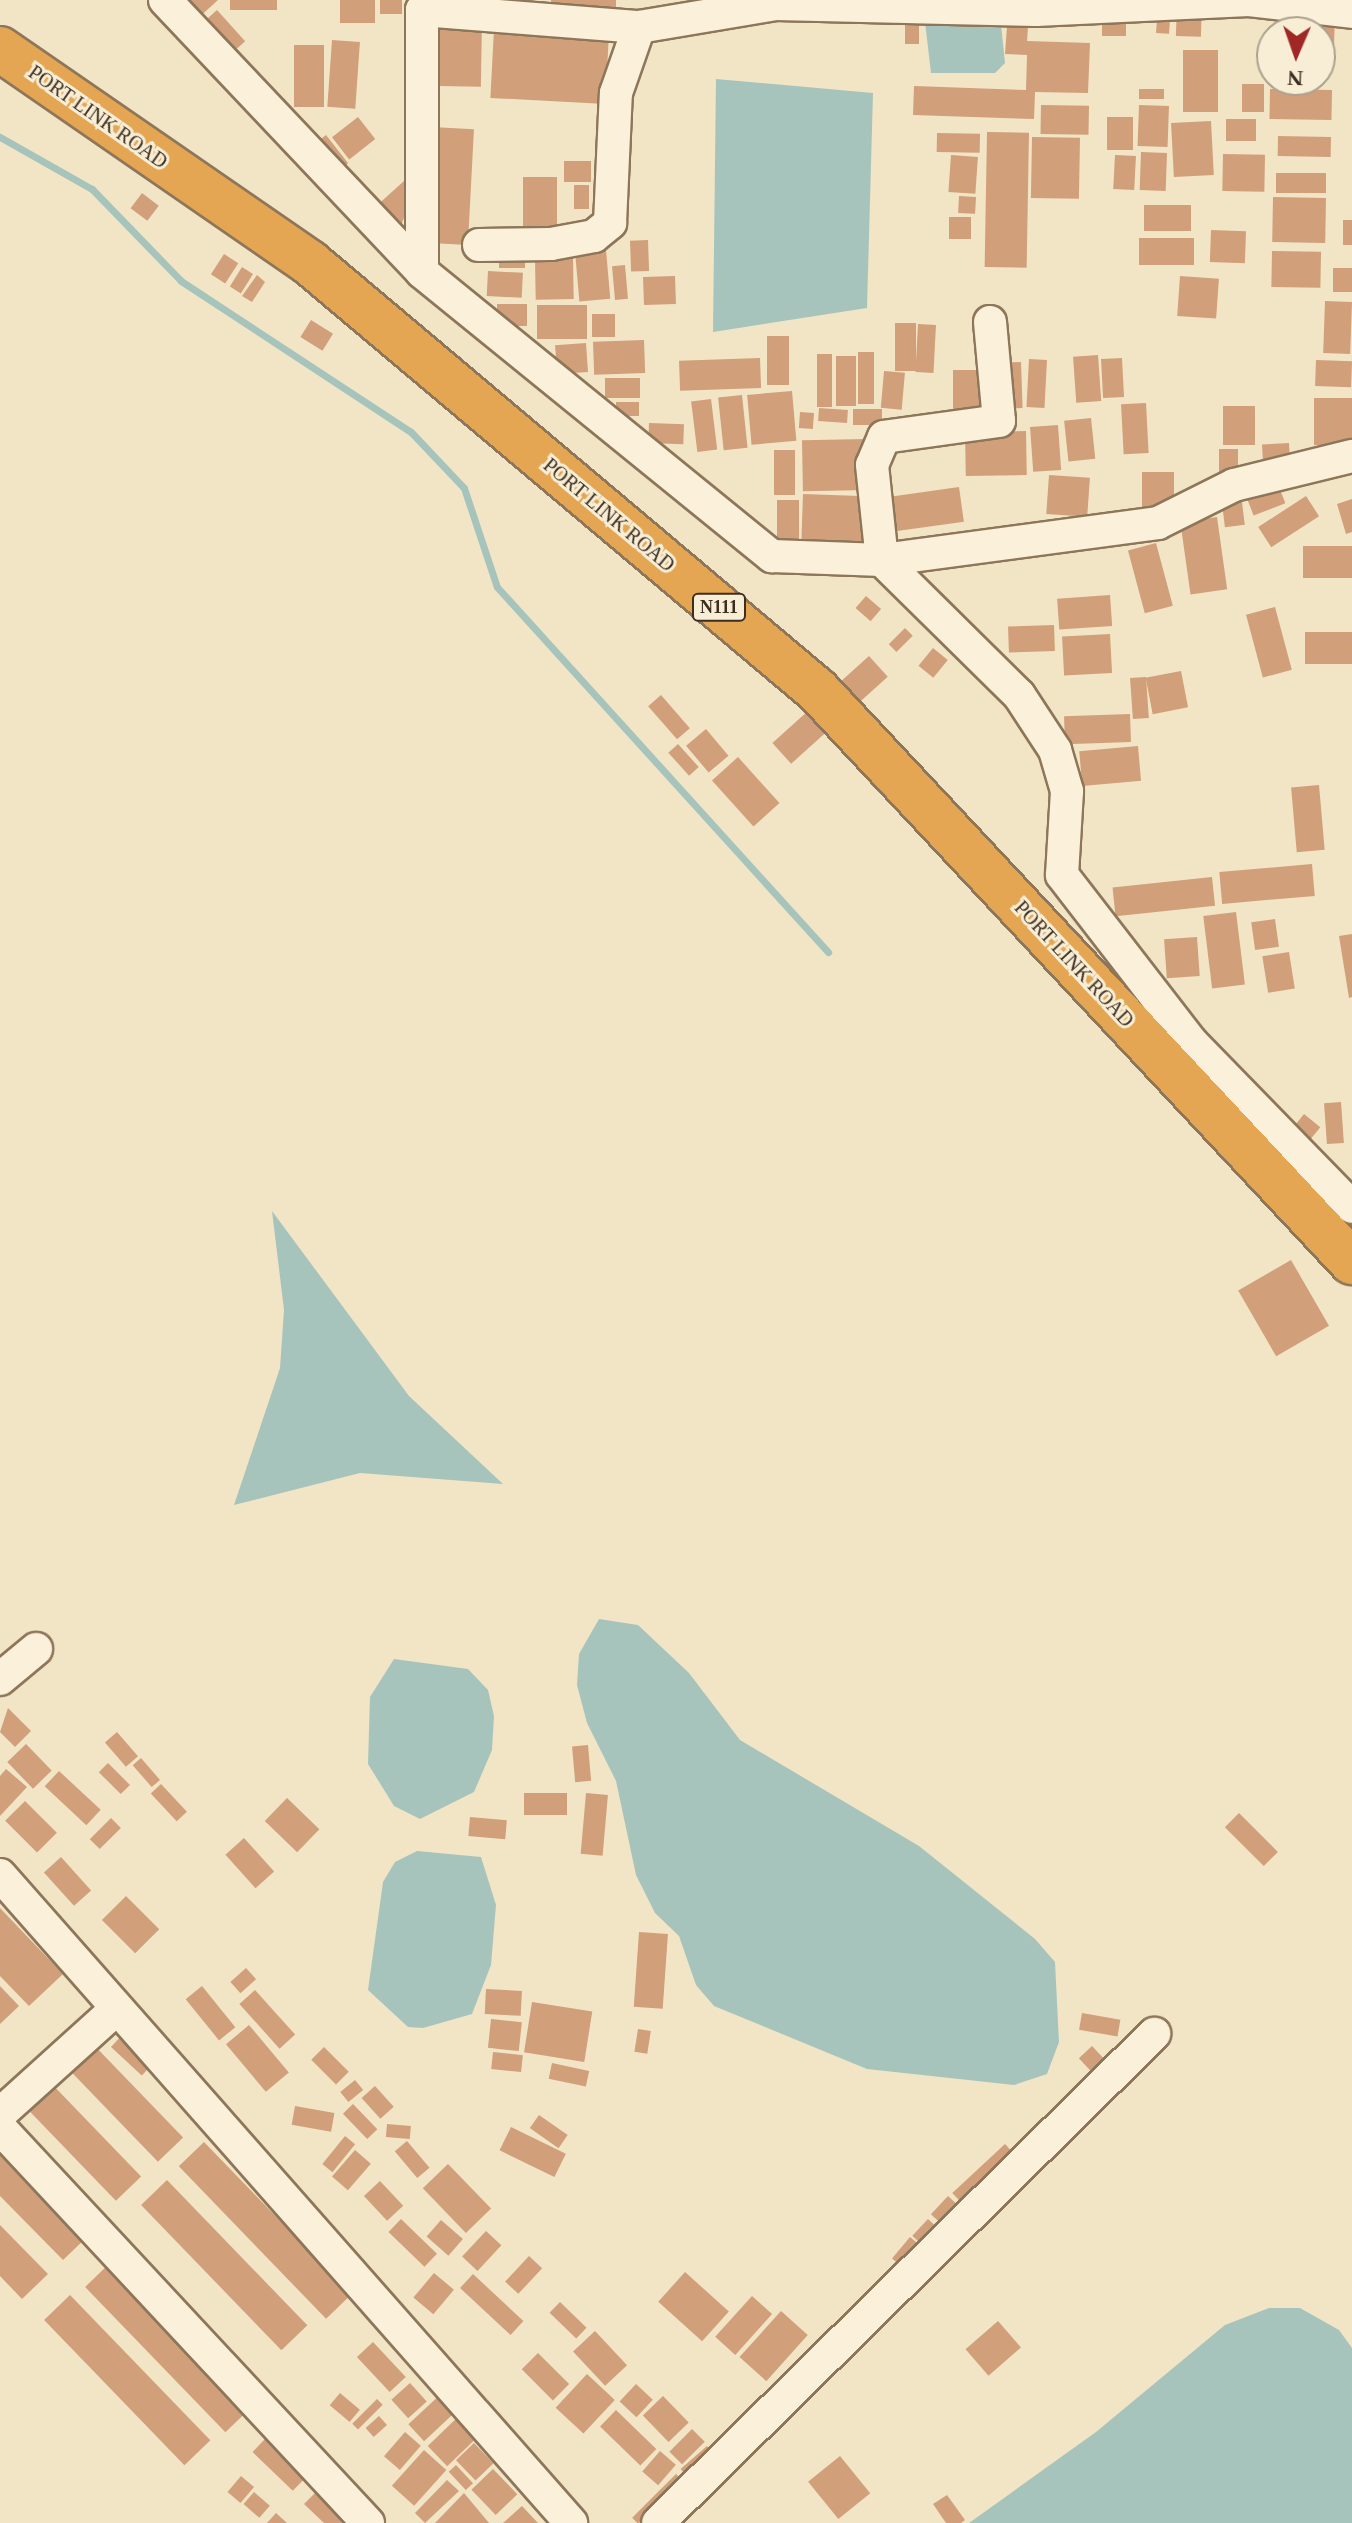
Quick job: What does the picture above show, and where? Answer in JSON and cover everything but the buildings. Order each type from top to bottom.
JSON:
[{"type":"highway","name":"PORT LINK ROAD","points":[[0,49],[310,263],[818,691],[1352,1262]]},
{"type":"street","points":[[165,0],[422,272],[772,556],[882,560],[1158,523],[1234,485],[1352,456]]},
{"type":"street","points":[[422,272],[422,10],[542,8],[639,27],[776,4],[1249,0],[1352,12]]},
{"type":"street","points":[[479,245],[551,244],[594,236],[610,223],[616,93],[639,27]]},
{"type":"street","points":[[0,74],[175,170]]},
{"type":"street","points":[[990,322],[999,421],[884,437],[872,465],[882,560],[1019,695],[1055,750],[1067,791],[1062,875],[1192,1043],[1352,1207]]},
{"type":"street","points":[[0,1679],[36,1649]]},
{"type":"street","points":[[0,1875],[115,2010],[571,2523]]},
{"type":"street","points":[[0,2114],[115,2010]]},
{"type":"street","points":[[658,2523],[1154,2034]]},
{"type":"street","points":[[0,2128],[368,2523]]},
{"type":"water","points":[[1000,15],[1005,63],[995,73],[931,73],[925,22]]},
{"type":"water","points":[[716,79],[873,93],[867,308],[713,332]]},
{"type":"water","points":[[272,1211],[409,1396],[503,1484],[360,1473],[234,1505],[280,1368],[284,1310]]},
{"type":"water","points":[[599,1619],[638,1625],[689,1673],[740,1740],[919,1846],[1035,1939],[1055,1962],[1059,2042],[1047,2074],[1014,2085],[867,2069],[714,2006],[696,1985],[679,1936],[655,1913],[636,1875],[616,1781],[587,1723],[577,1685],[579,1654]]},
{"type":"water","points":[[394,1659],[468,1669],[488,1690],[494,1716],[492,1750],[474,1792],[420,1819],[394,1806],[368,1764],[370,1697]]},
{"type":"water","points":[[417,1851],[481,1857],[496,1905],[491,1965],[472,2014],[423,2028],[408,2027],[368,1990],[383,1882],[395,1862]]},
{"type":"water","points":[[1269,2308],[1300,2308],[1339,2330],[1352,2348],[1352,2523],[969,2523],[1096,2432],[1225,2325]]},
{"type":"waterway","points":[[0,137],[92,189],[181,281],[411,432],[464,488],[497,587],[828,952]]}]
